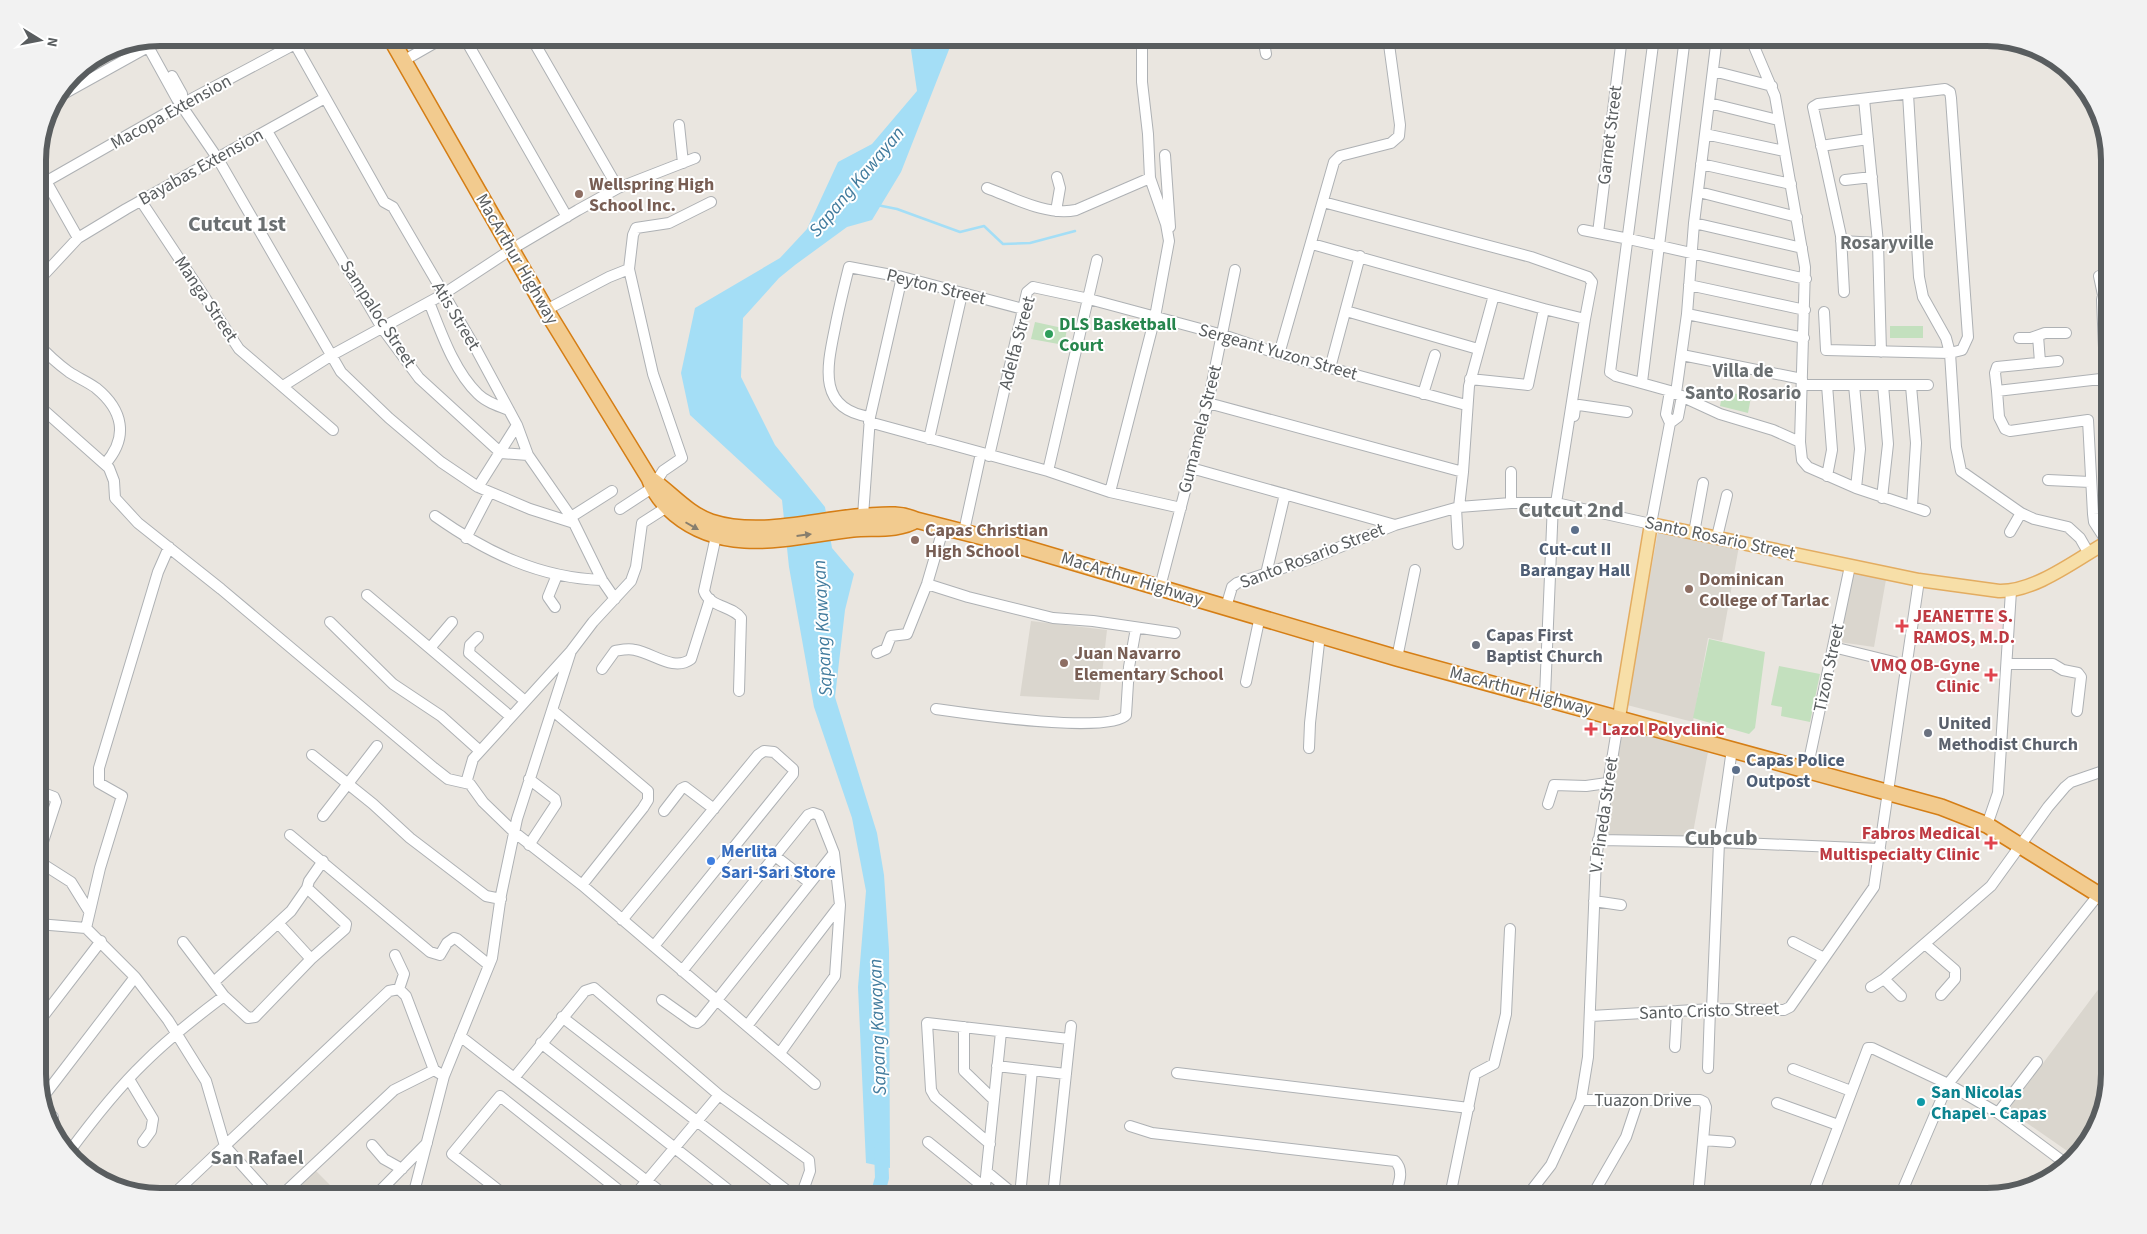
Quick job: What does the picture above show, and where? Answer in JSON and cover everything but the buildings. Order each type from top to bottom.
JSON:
[{"type":"highway","name":"MacArthur Highway","points":[[395,46],[546,310],[667,507],[683,521],[716,536],[755,535],[857,520],[906,516],[964,531],[1260,616],[1397,658],[1545,696],[1887,793],[1941,806],[1987,825],[2101,895]]},
{"type":"highway","name":"MacArthur Highway","points":[[652,482],[688,510],[710,522],[755,535]]},
{"type":"main road","name":"Santo Rosario Street","points":[[1651,524],[1919,580],[2011,591],[2034,583],[2101,546]]},
{"type":"main road","name":"V. Pineda Street","points":[[1619,717],[1651,524]]},
{"type":"street","points":[[151,46],[182,94],[182,104],[218,159],[341,372],[389,418],[441,462],[478,487],[530,509],[572,520],[612,491]]},
{"type":"street","name":"Macopa Extension","points":[[47,181],[284,46]]},
{"type":"street","name":"Atis Street","points":[[296,46],[384,202],[393,208],[442,295],[476,349],[517,425],[528,455],[572,520],[602,580],[615,599]]},
{"type":"street","points":[[403,61],[430,46]]},
{"type":"street","points":[[469,46],[567,217]]},
{"type":"street","points":[[536,46],[618,188]]},
{"type":"street","points":[[1142,46],[1142,82],[1148,134],[1150,178],[1169,236]]},
{"type":"street","points":[[1264,46],[1266,54]]},
{"type":"street","points":[[1279,354],[1336,158],[1391,143],[1399,136],[1400,126],[1389,46]]},
{"type":"street","name":"Garnet Street","points":[[1598,233],[1621,46]]},
{"type":"street","points":[[1653,46],[1610,372],[1616,376],[1642,382],[1676,394],[1720,414],[1773,430],[1800,442]]},
{"type":"street","points":[[1642,382],[1684,46]]},
{"type":"street","name":"V. Pineda Street","points":[[1651,524],[1670,423],[1678,417],[1676,394],[1687,314],[1694,223],[1717,46]]},
{"type":"street","points":[[1754,46],[1772,86],[1797,217],[1806,279],[1800,442],[1804,465],[1882,498],[1925,511]]},
{"type":"street","points":[[72,89],[141,48]]},
{"type":"street","points":[[1713,71],[1772,86]]},
{"type":"street","points":[[1824,312],[1826,350],[1950,353],[1962,350],[1968,337],[1952,98],[1950,92],[1945,89],[1814,105],[1813,110],[1841,241],[1844,292]]},
{"type":"street","points":[[1908,94],[1919,277],[1923,297],[1946,338],[1950,353],[1956,447],[1961,471],[2021,513],[2034,519],[2068,527],[2080,538],[2088,552]]},
{"type":"street","name":"Bayabas Extension","points":[[46,272],[78,238],[325,98]]},
{"type":"street","points":[[1864,99],[1878,243],[1881,352]]},
{"type":"street","points":[[1710,103],[1778,120]]},
{"type":"street","points":[[679,125],[683,162]]},
{"type":"street","name":"Sampaloc Street","points":[[267,131],[382,328],[419,378],[501,453]]},
{"type":"street","points":[[1706,134],[1784,151]]},
{"type":"street","points":[[1821,146],[1868,139]]},
{"type":"street","points":[[1110,492],[1155,317],[1169,236],[1170,222],[1165,155]]},
{"type":"street","points":[[283,386],[332,355],[442,295],[512,249],[618,188],[695,158]]},
{"type":"street","points":[[1701,164],[1791,184]]},
{"type":"street","points":[[1056,211],[1060,188],[1057,177]]},
{"type":"street","points":[[1845,180],[1872,177]]},
{"type":"street","points":[[987,188],[1056,211],[1076,210],[1150,178]]},
{"type":"street","points":[[47,181],[78,238]]},
{"type":"street","points":[[1699,192],[1797,217]]},
{"type":"street","name":"Manga Street","points":[[141,201],[239,349],[333,430]]},
{"type":"street","points":[[620,509],[663,471],[682,458],[653,374],[629,269],[633,235],[636,228],[669,223],[711,202]]},
{"type":"street","points":[[1324,202],[1531,256],[1588,277],[1592,282],[1570,419],[1554,503],[1545,696]]},
{"type":"street","points":[[1694,223],[1802,248]]},
{"type":"street","points":[[1583,230],[1629,238],[1806,279]]},
{"type":"street","points":[[1841,241],[1878,243]]},
{"type":"street","points":[[1312,244],[1585,319]]},
{"type":"street","points":[[1330,368],[1360,256]]},
{"type":"street","points":[[1048,471],[1097,260]]},
{"type":"street","name":"Peyton Street","points":[[870,420],[841,405],[835,399],[829,382],[828,368],[831,347],[849,267],[902,277],[962,294],[1023,308]]},
{"type":"street","points":[[546,310],[609,276],[629,269]]},
{"type":"street","name":"Gumamela Street","points":[[1160,587],[1208,403],[1235,270]]},
{"type":"street","points":[[2099,276],[2101,281]]},
{"type":"street","points":[[857,520],[870,420],[902,277]]},
{"type":"street","points":[[1689,286],[1805,310]]},
{"type":"street","name":"Adelfa Street","points":[[964,531],[1027,292],[1033,288],[1089,299]]},
{"type":"street","points":[[929,439],[962,294]]},
{"type":"street","points":[[1458,544],[1457,507],[1464,472],[1466,405],[1470,379],[1494,294]]},
{"type":"street","name":"Sergeant Yuzon Street","points":[[1089,299],[1223,335],[1279,354],[1466,405]]},
{"type":"street","points":[[429,302],[460,369],[473,388],[478,394],[496,405],[509,410]]},
{"type":"street","points":[[1470,379],[1528,385],[1544,309]]},
{"type":"street","points":[[1346,311],[1478,350]]},
{"type":"street","points":[[1687,314],[1804,338]]},
{"type":"street","points":[[2019,338],[2038,336],[2045,333],[2066,333]]},
{"type":"street","points":[[2038,336],[2040,362]]},
{"type":"street","points":[[46,351],[70,373],[95,387],[114,407],[119,416],[119,442],[113,456],[105,464]]},
{"type":"street","points":[[1682,355],[1802,382],[1827,385],[1928,385]]},
{"type":"street","points":[[1423,394],[1435,356]]},
{"type":"street","points":[[2058,361],[1998,367],[1995,373],[1999,416],[2005,429],[2010,431],[2101,419]]},
{"type":"street","points":[[1997,391],[2101,379]]},
{"type":"street","points":[[1827,385],[1832,450],[1827,476]]},
{"type":"street","points":[[1854,385],[1860,449],[1856,488]]},
{"type":"street","points":[[1882,498],[1888,444],[1883,385]]},
{"type":"street","points":[[1911,386],[1916,443],[1912,506]]},
{"type":"street","points":[[1208,403],[1464,472]]},
{"type":"street","points":[[1570,419],[1573,418],[1575,408],[1578,405],[1628,412]]},
{"type":"street","points":[[46,412],[112,472],[117,502],[138,523],[434,768],[448,779],[466,783],[514,832],[582,885],[815,1084]]},
{"type":"street","points":[[870,420],[929,439],[1048,471],[1110,492],[1181,508]]},
{"type":"street","points":[[2088,420],[2090,482],[2094,522],[2101,532]]},
{"type":"street","points":[[478,487],[517,425]]},
{"type":"street","points":[[501,453],[528,455]]},
{"type":"street","points":[[1192,468],[1394,525]]},
{"type":"street","points":[[1511,472],[1511,503]]},
{"type":"street","points":[[2048,480],[2090,482]]},
{"type":"street","points":[[1694,533],[1703,483]]},
{"type":"street","points":[[466,538],[490,492]]},
{"type":"street","points":[[1266,574],[1285,494]]},
{"type":"street","points":[[1717,537],[1727,495]]},
{"type":"street","name":"Santo Rosario Street","points":[[1226,607],[1232,587],[1244,580],[1310,560],[1394,525],[1457,507],[1511,503],[1554,503],[1651,524]]},
{"type":"street","points":[[466,783],[473,759],[571,651],[593,622],[631,581],[636,567],[642,523],[667,507]]},
{"type":"street","points":[[2010,532],[2021,513]]},
{"type":"street","points":[[436,516],[466,538],[491,552],[517,563],[580,580],[602,580]]},
{"type":"street","points":[[877,653],[886,649],[892,636],[907,634],[927,584],[944,526]]},
{"type":"street","points":[[716,536],[704,591],[710,600],[738,613],[741,618],[739,691]]},
{"type":"street","points":[[86,928],[89,910],[122,796],[99,783],[97,780],[99,768],[155,579],[169,547]]},
{"type":"street","name":"Tizon Street","points":[[1807,770],[1850,566]]},
{"type":"street","points":[[1397,658],[1415,570]]},
{"type":"street","points":[[556,607],[548,597],[557,575]]},
{"type":"street","name":"Santo Cristo Street","points":[[1590,1016],[1711,1009],[1788,1009],[1872,890],[1880,849],[1919,580]]},
{"type":"street","points":[[927,584],[968,597],[1044,616],[1175,633]]},
{"type":"street","points":[[1987,825],[1998,793],[2011,591]]},
{"type":"street","points":[[366,595],[511,717]]},
{"type":"street","points":[[602,669],[615,651],[633,649],[668,662],[685,663],[691,659],[710,600]]},
{"type":"street","points":[[1246,682],[1260,616]]},
{"type":"street","points":[[330,622],[393,684],[441,716],[480,751]]},
{"type":"street","points":[[430,648],[452,622]]},
{"type":"street","points":[[936,708],[1006,719],[1100,723],[1118,720],[1126,714],[1129,667],[1136,628]]},
{"type":"street","points":[[1309,748],[1320,634]]},
{"type":"street","points":[[478,637],[470,645],[469,653],[525,701]]},
{"type":"street","points":[[1833,647],[1906,665]]},
{"type":"street","points":[[415,1188],[444,1076],[489,965],[514,832],[529,779],[571,651]]},
{"type":"street","points":[[2007,664],[2053,664],[2063,670],[2078,673],[2081,677],[2077,711]]},
{"type":"street","points":[[552,710],[648,791],[648,800],[643,808],[582,885]]},
{"type":"street","name":"V. Pineda Street","points":[[1533,1188],[1551,1165],[1581,1100],[1588,1057],[1598,840],[1619,717]]},
{"type":"street","points":[[323,816],[377,746]]},
{"type":"street","points":[[1708,1068],[1718,842],[1732,749]]},
{"type":"street","points":[[622,920],[764,751],[774,752],[793,769],[793,774],[654,946]]},
{"type":"street","points":[[312,755],[410,838],[478,890],[486,896],[501,899]]},
{"type":"street","points":[[1871,987],[1884,979],[1991,886],[2048,807],[2065,787],[2071,782],[2101,772]]},
{"type":"street","points":[[529,779],[555,799],[556,804],[529,844]]},
{"type":"street","points":[[1548,804],[1554,784],[1586,786],[1607,784]]},
{"type":"street","points":[[664,811],[680,789],[685,787],[714,809]]},
{"type":"street","points":[[46,794],[54,797],[56,802],[46,834]]},
{"type":"street","points":[[682,971],[808,815],[813,813],[819,815],[834,853],[840,905],[835,976],[780,1053]]},
{"type":"street","points":[[290,835],[430,952],[440,955],[447,943],[454,938],[458,938],[489,965]]},
{"type":"street","points":[[1598,840],[1718,842],[1880,849]]},
{"type":"street","points":[[662,1000],[697,1023],[834,853]]},
{"type":"street","points":[[775,856],[810,883]]},
{"type":"street","points":[[215,981],[291,911],[323,861]]},
{"type":"street","points":[[46,865],[71,882],[89,910]]},
{"type":"street","points":[[183,942],[215,981],[224,996],[248,1018],[256,1017],[311,959],[342,932],[346,926],[307,888]]},
{"type":"street","points":[[1594,901],[1621,905]]},
{"type":"street","points":[[1903,1188],[1948,1084],[2101,901]]},
{"type":"street","points":[[747,1026],[840,905]]},
{"type":"street","points":[[278,923],[311,959]]},
{"type":"street","points":[[46,925],[86,928],[101,941],[134,977],[176,1032],[206,1081],[225,1146],[263,1188]]},
{"type":"street","points":[[1452,1188],[1475,1074],[1494,1064],[1498,1054],[1506,1014],[1510,928]]},
{"type":"street","points":[[46,1012],[101,941]]},
{"type":"street","points":[[1793,942],[1824,958]]},
{"type":"street","points":[[1925,944],[1952,966],[1956,973],[1955,979],[1941,995]]},
{"type":"street","points":[[395,955],[404,974],[399,990]]},
{"type":"street","points":[[47,1091],[134,977]]},
{"type":"street","points":[[1884,979],[1901,996]]},
{"type":"street","points":[[514,1078],[585,991],[594,988],[719,1095],[809,1160],[810,1171],[804,1188]]},
{"type":"street","points":[[184,1188],[225,1146],[390,991],[399,990],[406,996],[434,1070],[444,1076]]},
{"type":"street","points":[[73,1147],[129,1079],[176,1032],[224,996]]},
{"type":"street","points":[[1675,1047],[1677,1011]]},
{"type":"street","points":[[562,1017],[783,1188]]},
{"type":"street","points":[[990,1144],[935,1097],[931,1090],[927,1023],[1069,1039]]},
{"type":"street","points":[[1054,1188],[1071,1026]]},
{"type":"street","points":[[964,1028],[964,1070],[994,1100]]},
{"type":"street","points":[[985,1188],[1001,1032]]},
{"type":"street","points":[[460,1036],[656,1188]]},
{"type":"street","points":[[541,1044],[726,1188]]},
{"type":"street","points":[[1815,1188],[1868,1048],[1872,1048],[1948,1084],[1998,1113],[2061,1160]]},
{"type":"street","points":[[1998,1113],[2037,1062]]},
{"type":"street","points":[[997,1066],[1066,1074]]},
{"type":"street","points":[[1793,1069],[1851,1091]]},
{"type":"street","points":[[289,1188],[394,1090],[434,1070]]},
{"type":"street","points":[[1021,1188],[1032,1070]]},
{"type":"street","points":[[1177,1073],[1469,1108]]},
{"type":"street","points":[[129,1079],[153,1119],[151,1131],[143,1142]]},
{"type":"street","points":[[640,1188],[719,1095]]},
{"type":"street","points":[[496,1188],[452,1154],[500,1096],[616,1188]]},
{"type":"street","name":"Tuazon Drive","points":[[1581,1100],[1700,1100],[1704,1102],[1706,1107],[1703,1140]]},
{"type":"street","points":[[1597,1188],[1626,1137],[1638,1101]]},
{"type":"street","points":[[1777,1103],[1838,1124]]},
{"type":"street","points":[[1130,1126],[1152,1133],[1395,1161],[1400,1166],[1401,1172],[1397,1188]]},
{"type":"street","points":[[1699,1188],[1703,1140],[1730,1142]]},
{"type":"street","points":[[384,1188],[428,1142]]},
{"type":"street","points":[[928,1142],[980,1188]]},
{"type":"street","points":[[372,1145],[384,1158],[402,1169]]},
{"type":"street","points":[[987,1172],[1006,1188]]},
{"type":"shaded area","name":"Dominican College of Tarlac","points":[[1658,531],[1739,546],[1722,641],[1708,638],[1693,722],[1627,705]]},
{"type":"shaded area","points":[[1853,568],[1887,574],[1874,647],[1839,642]]},
{"type":"shaded area","points":[[1957,609],[2004,614],[2002,630],[1984,628],[1984,624],[1956,620]]},
{"type":"shaded area","name":"Juan Navarro Elementary School","points":[[1031,621],[1107,630],[1099,700],[1020,696]]},
{"type":"shaded area","points":[[1623,729],[1708,752],[1692,838],[1604,838]]},
{"type":"shaded area","points":[[2101,986],[2100,1088],[2092,1117],[2077,1143],[2069,1152],[2008,1110]]},
{"type":"shaded area","points":[[314,1169],[333,1188],[300,1188],[298,1186]]},
{"type":"green space","name":"DLS Basketball Court","points":[[1035,322],[1067,329],[1064,345],[1031,339]]},
{"type":"green space","points":[[1890,326],[1923,326],[1923,338],[1890,338]]},
{"type":"green space","points":[[1723,391],[1751,397],[1748,413],[1720,406]]},
{"type":"green space","points":[[1709,639],[1765,652],[1755,728],[1749,734],[1693,718]]},
{"type":"green space","points":[[1779,666],[1820,674],[1810,722],[1781,716],[1782,707],[1771,705]]},
{"type":"water","points":[[913,46],[950,46],[901,172],[872,220],[847,227],[795,265],[779,278],[743,318],[741,377],[775,445],[825,507],[832,548],[854,574],[845,610],[835,697],[877,833],[884,875],[889,950],[890,1168],[866,1163],[858,987],[866,891],[852,818],[814,707],[789,567],[782,500],[690,415],[681,373],[695,308],[780,258],[807,229],[838,162],[872,144],[917,91],[911,50]]},
{"type":"waterway","points":[[877,205],[897,209],[960,232],[984,226],[1003,244],[1030,243],[1075,231]]},
{"type":"waterway","name":"Sapang Kawayan","points":[[879,1188],[882,1178],[881,1149]]},
{"type":"place","name":"Wellspring High School Inc.","points":[[579,194]]},
{"type":"place","name":"DLS Basketball Court","points":[[1049,334]]},
{"type":"place","name":"Cut-cut II Barangay Hall","points":[[1575,530]]},
{"type":"place","name":"Capas Christian High School","points":[[915,540]]},
{"type":"place","name":"Dominican College of Tarlac","points":[[1689,589]]},
{"type":"place","name":"JEANETTE S. RAMOS, M.D.","points":[[1902,626]]},
{"type":"place","name":"Capas First Baptist Church","points":[[1476,645]]},
{"type":"place","name":"Juan Navarro Elementary School","points":[[1064,663]]},
{"type":"place","name":"VMQ OB-Gyne Clinic","points":[[1991,675]]},
{"type":"place","name":"Lazol Polyclinic","points":[[1591,729]]},
{"type":"place","name":"United Methodist Church","points":[[1928,733]]},
{"type":"place","name":"Capas Police Outpost","points":[[1736,770]]},
{"type":"place","name":"Fabros Medical Multispecialty Clinic","points":[[1991,843]]},
{"type":"place","name":"Merlita Sari-Sari Store","points":[[711,861]]},
{"type":"place","name":"San Nicolas Chapel - Capas","points":[[1921,1102]]},
{"type":"district","name":"Cutcut 1st","points":[[237,224]]},
{"type":"district","name":"Rosaryville","points":[[1887,243]]},
{"type":"district","name":"Villa de Santo Rosario","points":[[1743,382]]},
{"type":"district","name":"Cutcut 2nd","points":[[1571,510]]},
{"type":"district","name":"Cubcub","points":[[1721,838]]},
{"type":"district","name":"San Rafael","points":[[257,1158]]}]
